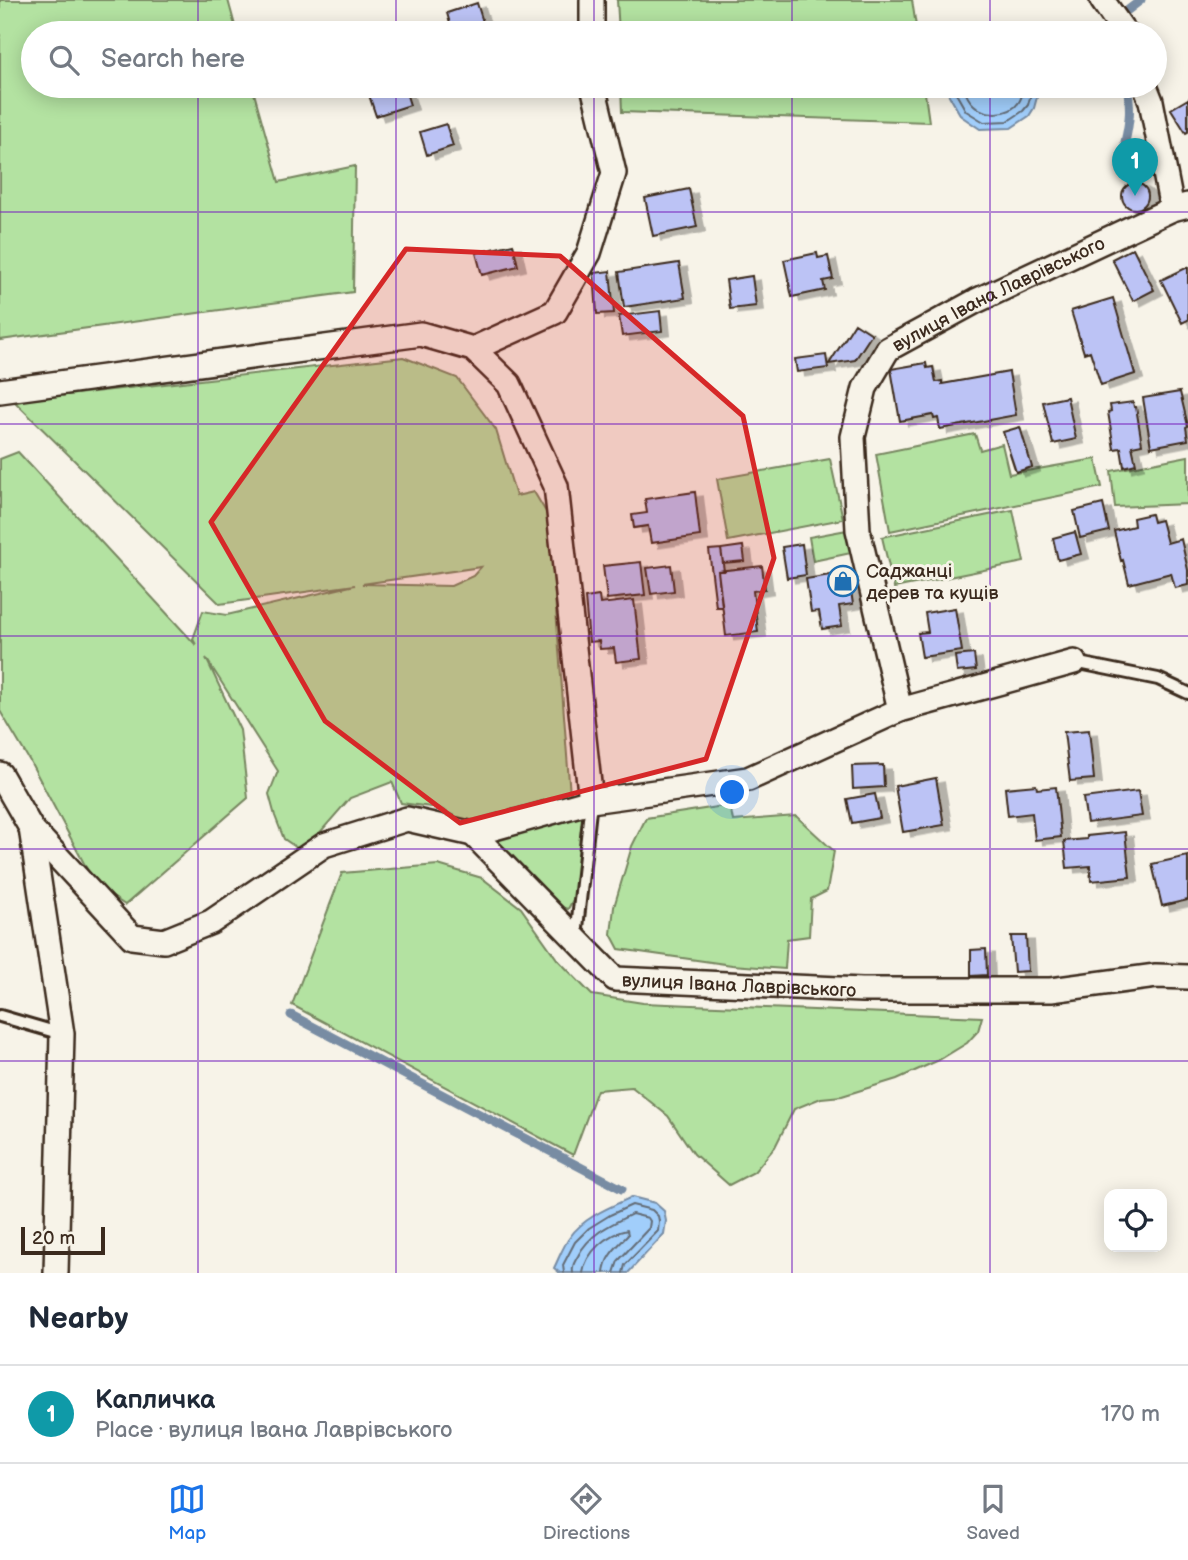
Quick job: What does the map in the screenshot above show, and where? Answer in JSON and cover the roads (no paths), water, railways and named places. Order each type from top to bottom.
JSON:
[{"type":"street","points":[[592,0],[593,21]]},
{"type":"street","points":[[1102,0],[1117,21]]},
{"type":"street","points":[[474,349],[555,312],[589,253],[614,173],[596,98]]},
{"type":"street","name":"вулиця Івана Лаврівського","points":[[900,710],[858,530],[853,436],[865,388],[888,349],[975,301],[1180,207],[1150,98]]},
{"type":"street","points":[[0,391],[421,334],[474,349],[509,384],[556,486],[591,801]]},
{"type":"street","points":[[0,774],[31,828],[132,937],[164,941],[211,922],[324,845],[407,819],[473,834],[591,801],[748,779],[900,710],[1074,662]]},
{"type":"street","points":[[31,828],[62,1034],[56,1273]]},
{"type":"street","name":"вулиця Івана Лаврівського","points":[[473,834],[615,979],[862,990],[1051,990],[1156,976],[1188,978]]},
{"type":"lane","points":[[1074,662],[1158,679],[1188,693]]},
{"type":"lane","points":[[576,940],[591,801]]},
{"type":"lane","points":[[0,1016],[62,1034]]},
{"type":"water","points":[[951,98],[1037,98],[1029,116],[1011,128],[980,129],[961,116]]},
{"type":"water","points":[[632,1197],[655,1203],[664,1211],[666,1221],[664,1234],[628,1273],[560,1273],[554,1268],[568,1241],[582,1224]]},
{"type":"waterway","points":[[1128,10],[1141,0]]},
{"type":"waterway","points":[[1125,142],[1129,98]]},
{"type":"waterway","points":[[291,1015],[622,1189]]},
{"type":"place","name":"Капличка","points":[[1135,196]]},
{"type":"place","name":"Саджанці дерев та кущів","points":[[843,581]]}]
